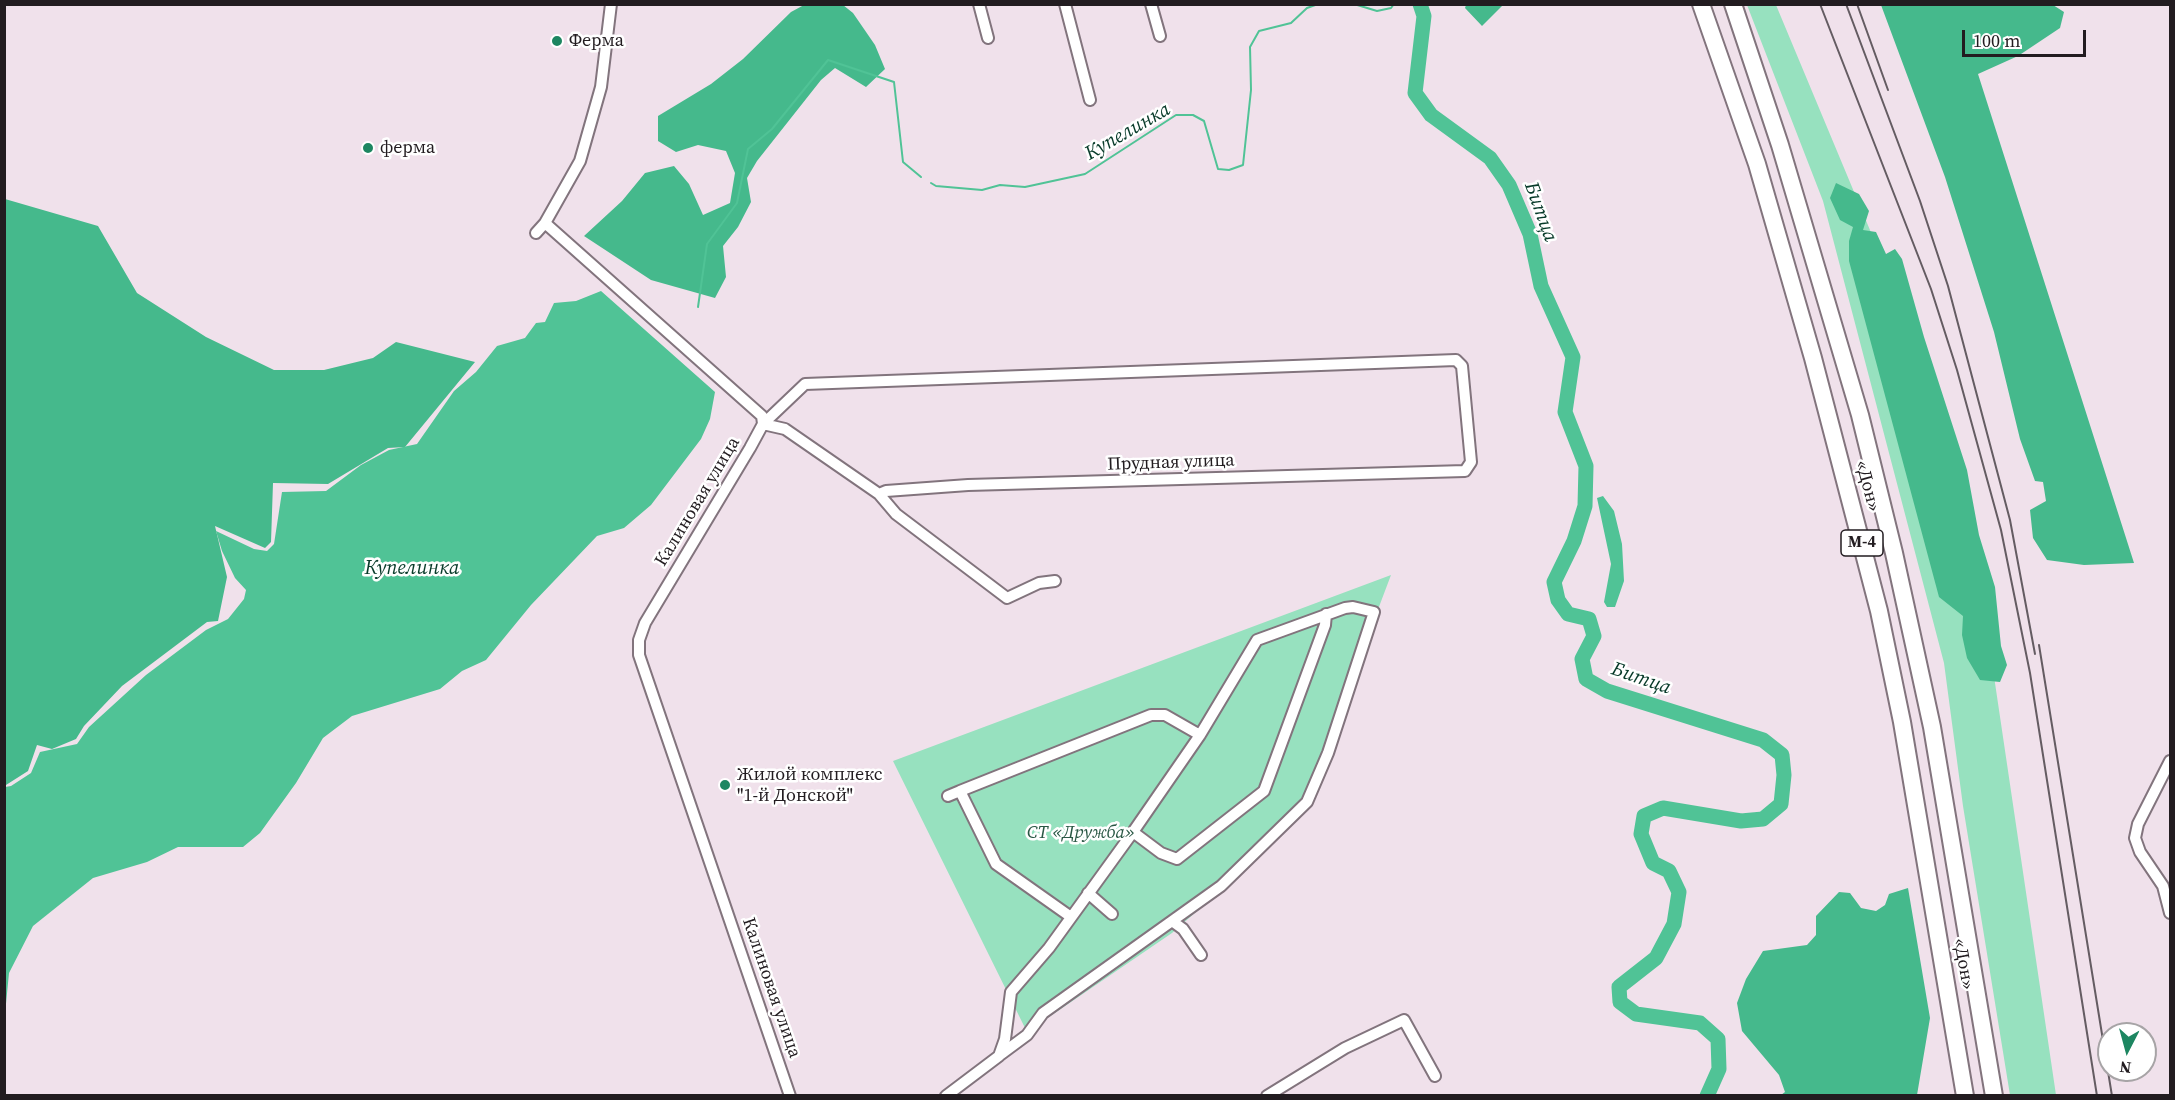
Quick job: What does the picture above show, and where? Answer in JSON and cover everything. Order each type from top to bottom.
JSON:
[{"type":"highway","name":"«Дон»","points":[[1701,4],[1757,164],[1813,357],[1879,611],[1902,722],[1965,1095]]},
{"type":"highway","name":"«Дон»","points":[[1733,4],[1780,145],[1860,415],[1894,553],[1932,727],[1994,1095]]},
{"type":"street","points":[[536,233],[545,223],[580,161],[601,87],[611,4]]},
{"type":"street","points":[[979,4],[988,38]]},
{"type":"street","points":[[1065,4],[1090,100]]},
{"type":"street","points":[[1151,4],[1160,36]]},
{"type":"street","name":"Калиновая улица","points":[[545,223],[759,411],[763,424],[645,623],[639,640],[639,655],[790,1095]]},
{"type":"street","name":"Прудная улица","points":[[763,424],[805,384],[1456,360],[1462,366],[1471,462],[1465,471],[968,485],[879,494]]},
{"type":"street","points":[[763,424],[785,429],[879,494],[896,514],[1007,598],[1039,583],[1055,581]]},
{"type":"street","points":[[946,1095],[999,1056],[1027,1035],[1043,1013],[1205,900],[1242,868],[1295,816],[1314,790],[1374,612],[1353,607],[1326,614],[1257,640],[1200,735],[1133,832],[1049,948],[1011,992],[1005,1039],[999,1056]]},
{"type":"street","points":[[1133,832],[1161,853],[1177,859],[1264,791],[1325,625],[1326,614]]},
{"type":"street","points":[[948,796],[1151,716],[1165,715],[1200,735]]},
{"type":"street","points":[[2170,761],[2142,814],[2135,838],[2140,852],[2163,886],[2170,913]]},
{"type":"street","points":[[960,791],[996,864],[1071,917]]},
{"type":"street","points":[[1088,893],[1112,914]]},
{"type":"street","points":[[1172,921],[1183,929],[1201,955]]},
{"type":"street","points":[[1267,1095],[1345,1048],[1404,1020],[1435,1076]]},
{"type":"green space","points":[[1747,5],[1776,5],[1895,290],[1991,656],[2056,1095],[2010,1095],[1963,806],[1944,663],[1823,201]]},
{"type":"green space","name":"СТ «Дружба»","points":[[1391,575],[1306,800],[1230,882],[1172,933],[1027,1032],[893,761]]},
{"type":"shaded area","points":[[1466,4],[1503,5],[1482,26],[1465,8]]},
{"type":"shaded area","points":[[804,5],[843,5],[853,13],[875,45],[885,69],[866,87],[835,68],[821,80],[757,161],[747,178],[751,202],[738,227],[723,246],[726,277],[715,298],[651,280],[584,236],[622,201],[645,173],[674,166],[689,184],[703,215],[730,203],[735,173],[726,151],[698,145],[676,152],[658,141],[658,116],[711,84],[743,59],[791,12]]},
{"type":"shaded area","points":[[1881,5],[2053,5],[2064,12],[2060,28],[2018,56],[1978,74],[2134,563],[2084,565],[2047,560],[2033,538],[2030,510],[2046,501],[2043,482],[2035,481],[2020,439],[1994,332],[1945,177]]},
{"type":"shaded area","points":[[1836,183],[1859,194],[1869,211],[1863,230],[1876,232],[1886,254],[1895,249],[1902,259],[1924,337],[1967,470],[1979,535],[1995,587],[2001,646],[2007,665],[2000,682],[1980,680],[1967,658],[1962,635],[1963,616],[1939,597],[1849,261],[1849,241],[1853,227],[1840,220],[1830,198]]},
{"type":"shaded area","points":[[5,199],[98,226],[137,293],[206,337],[274,370],[324,370],[373,358],[396,342],[475,362],[405,447],[388,448],[328,484],[273,483],[271,542],[265,548],[215,526],[227,577],[218,621],[207,622],[122,686],[84,726],[76,739],[52,749],[37,745],[28,771],[6,785]]},
{"type":"shaded area","points":[[1908,888],[1930,1018],[1917,1095],[1781,1095],[1785,1092],[1779,1075],[1742,1031],[1737,1003],[1746,979],[1763,951],[1807,945],[1816,935],[1816,916],[1839,892],[1850,893],[1861,908],[1876,911],[1885,905],[1889,894]]},
{"type":"water","name":"Купелинка","points":[[601,291],[715,392],[710,419],[701,439],[651,505],[624,528],[597,536],[531,605],[486,660],[462,671],[440,689],[352,716],[323,738],[296,783],[260,833],[243,847],[178,847],[147,862],[93,878],[33,926],[9,973],[5,1014],[5,787],[11,786],[31,773],[40,752],[77,744],[89,727],[146,675],[206,630],[228,619],[244,599],[246,590],[235,578],[222,551],[216,531],[254,549],[267,551],[274,544],[282,492],[326,491],[361,465],[389,450],[417,444],[454,391],[476,372],[497,346],[525,338],[536,323],[545,322],[554,303],[576,301]]},
{"type":"water","points":[[1603,496],[1614,511],[1622,544],[1624,581],[1615,607],[1607,607],[1604,602],[1611,564],[1597,498]]},
{"type":"waterway","name":"Купелинка","points":[[931,183],[936,186],[982,190],[1000,185],[1025,187],[1085,174],[1176,115],[1193,115],[1204,121],[1218,169],[1229,170],[1243,165],[1251,90],[1250,47],[1259,31],[1291,23],[1307,8],[1318,4]]},
{"type":"waterway","name":"Купелинка","points":[[1354,4],[1377,11],[1391,8],[1394,4]]},
{"type":"waterway","name":"Битца","points":[[1420,4],[1424,16],[1415,93],[1431,115],[1490,158],[1509,185],[1530,234],[1541,286],[1573,357],[1565,412],[1586,466],[1585,506],[1574,541],[1554,582],[1558,600],[1568,614],[1589,619],[1594,636],[1582,659],[1586,679],[1607,691],[1763,740],[1782,755],[1784,775],[1781,804],[1763,819],[1741,821],[1663,808],[1644,816],[1641,834],[1653,863],[1669,871],[1679,892],[1674,924],[1656,958],[1619,987],[1620,1002],[1636,1014],[1700,1023],[1718,1039],[1719,1069],[1707,1096]]},
{"type":"waterway","name":"Купелинка","points":[[698,307],[707,244],[737,203],[748,149],[772,129],[828,60],[894,82],[903,162],[921,177]]},
{"type":"railway","points":[[1820,4],[1931,289],[1957,370],[2001,530],[2030,673],[2097,1096]]},
{"type":"railway","points":[[1846,4],[1920,201],[1948,286],[2010,520],[2035,654]]},
{"type":"railway","points":[[1857,4],[1888,90]]},
{"type":"railway","points":[[2039,645],[2112,1096]]},
{"type":"place","name":"Ферма","points":[[557,41]]},
{"type":"place","name":"ферма","points":[[368,148]]},
{"type":"place","name":"Жилой комплекс \"1-й Донской\"","points":[[725,785]]}]
